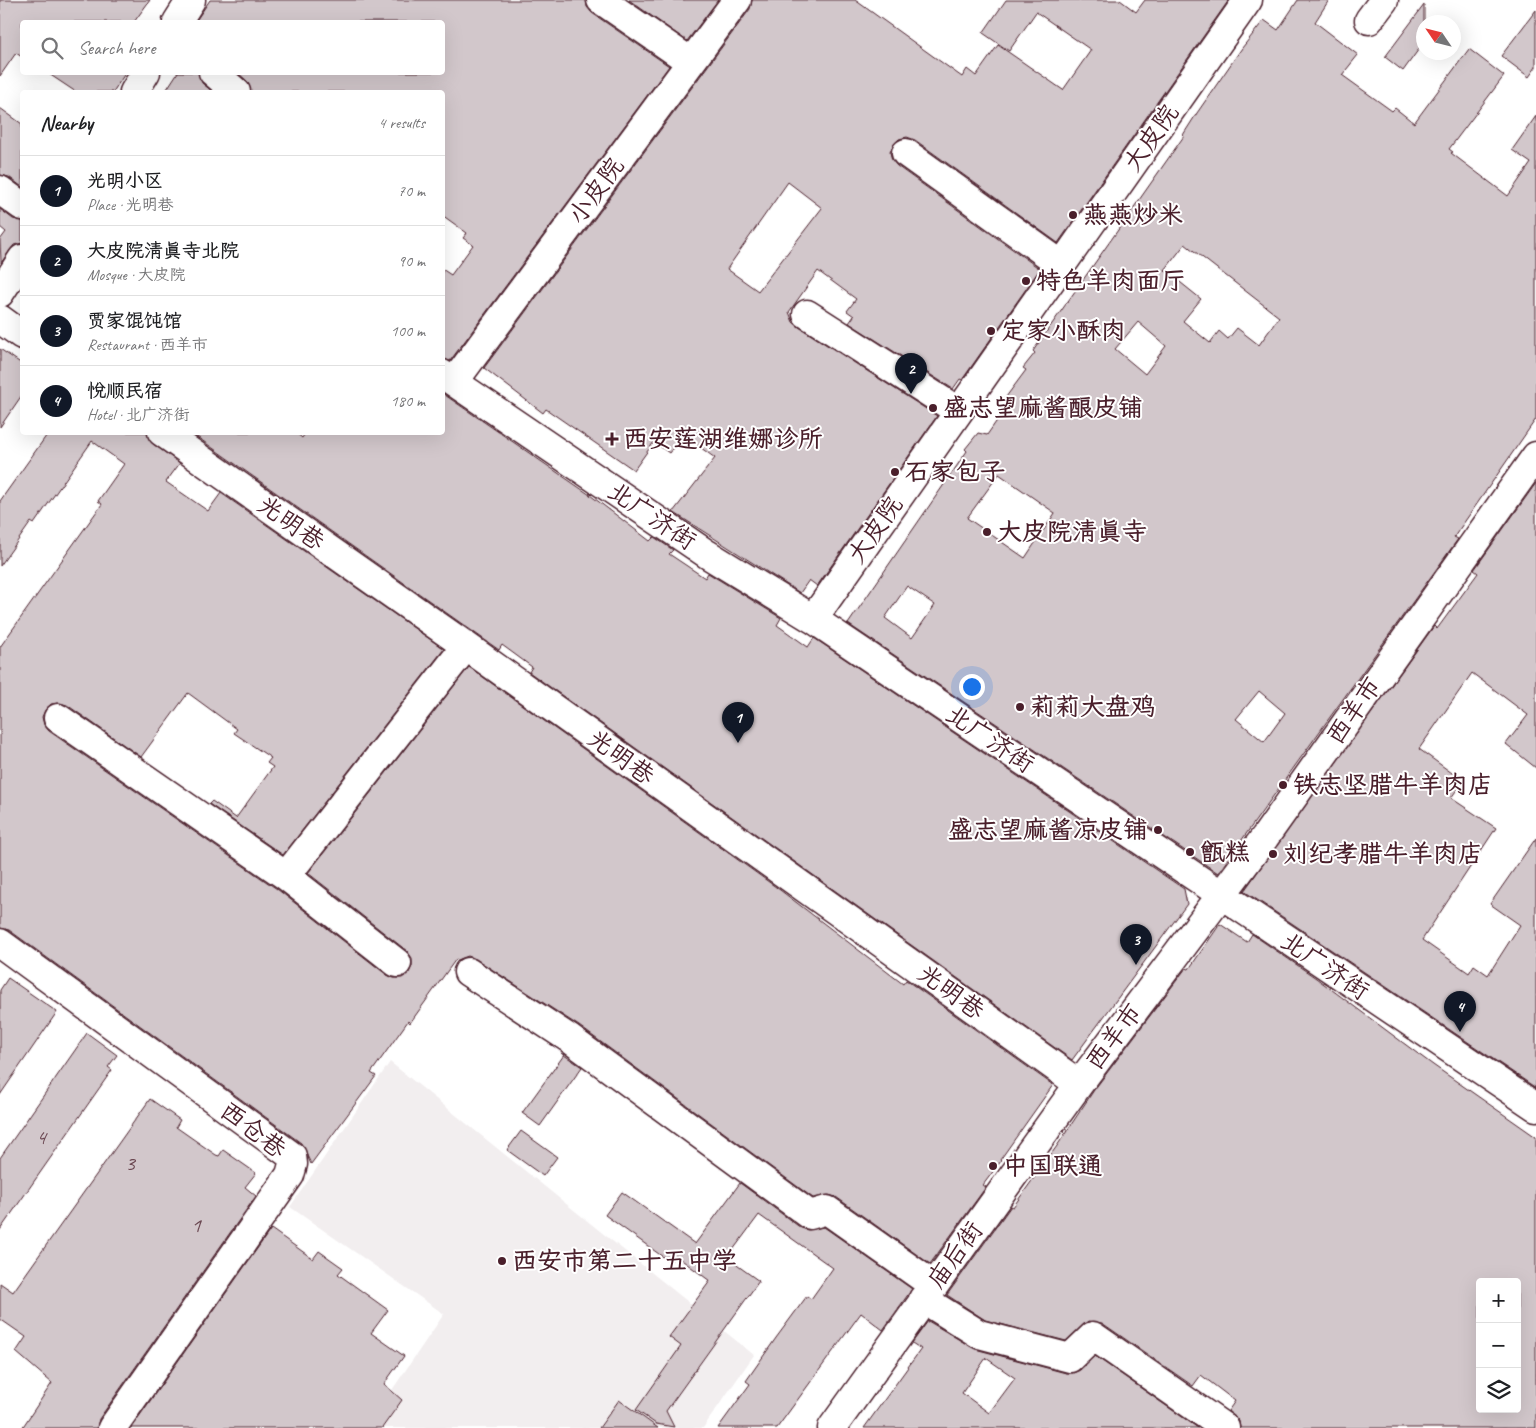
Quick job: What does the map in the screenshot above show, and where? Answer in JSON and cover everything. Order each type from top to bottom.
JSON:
[{"type":"street","points":[[178,20],[191,0]]},
{"type":"street","points":[[601,0],[691,62]]},
{"type":"street","name":"小皮院","points":[[448,378],[737,0]]},
{"type":"street","name":"大皮院","points":[[813,619],[1248,0]]},
{"type":"street","points":[[135,90],[144,75]]},
{"type":"street","points":[[217,75],[234,90]]},
{"type":"street","points":[[906,153],[1062,265]]},
{"type":"street","points":[[0,190],[20,205]]},
{"type":"street","points":[[0,294],[20,262]]},
{"type":"street","points":[[806,314],[958,411]]},
{"type":"street","points":[[0,319],[20,334]]},
{"type":"street","name":"北广济街","points":[[448,378],[707,554],[813,619],[1220,896],[1535,1106]]},
{"type":"street","name":"光明巷","points":[[166,435],[466,646],[1079,1084]]},
{"type":"street","name":"西羊市","points":[[1079,1084],[1220,896],[1536,456]]},
{"type":"street","points":[[286,876],[466,646]]},
{"type":"street","points":[[58,718],[286,876],[397,963]]},
{"type":"street","name":"西仓巷","points":[[0,943],[292,1156],[293,1161],[290,1175],[112,1428]]},
{"type":"street","points":[[468,972],[570,1039],[810,1215],[827,1210],[979,1334],[1070,1358],[1093,1336],[1225,1428]]},
{"type":"street","name":"庙后街","points":[[832,1428],[1079,1084]]},
{"type":"shaded area","name":"西安市第二十五中学","points":[[390,1062],[754,1355],[703,1428],[366,1428],[444,1314],[290,1207]]},
{"type":"building","points":[[0,0],[150,0],[135,20],[20,20],[20,56],[16,53],[0,76]]},
{"type":"building","points":[[210,0],[586,0],[587,7],[592,13],[669,66],[450,361],[445,359],[445,271],[451,275],[473,245],[463,238],[467,233],[445,217],[445,90],[250,90],[247,81],[240,75],[445,75],[445,20],[196,20]]},
{"type":"building","points":[[629,0],[718,0],[687,41]]},
{"type":"building","points":[[752,0],[855,0],[962,77],[967,69],[976,76],[998,45],[1063,90],[1091,50],[1036,12],[1009,51],[983,33],[1006,0],[1120,0],[1136,12],[1145,0],[1229,0],[1058,243],[915,140],[907,137],[899,139],[894,144],[890,152],[892,160],[897,166],[1040,269],[962,380],[960,379],[953,389],[849,323],[854,316],[847,311],[856,299],[818,271],[789,312],[793,322],[937,416],[817,586],[809,580],[800,593],[673,512],[715,458],[683,435],[669,453],[654,442],[634,470],[546,409],[543,413],[484,368],[750,9]],"holes":[[[788,182],[822,208],[758,291],[727,269]]]},
{"type":"building","points":[[1298,0],[1329,0],[1315,22],[1358,55],[1342,75],[1392,111],[1395,108],[1414,123],[1469,49],[1504,76],[1449,149],[1453,152],[1451,153],[1508,196],[1531,163],[1512,150],[1536,116],[1536,419],[1454,537],[1458,539],[1218,873],[848,624],[967,451],[965,449],[978,433],[987,435],[1005,409],[1000,405],[1026,370],[1023,368],[1035,353],[1033,351],[1184,136],[1197,113],[1242,48],[1264,20],[1278,30]],"holes":[[[1185,244],[1279,317],[1259,345],[1237,328],[1228,339],[1219,331],[1210,343],[1183,321],[1201,299],[1165,270]],[[1138,322],[1166,346],[1145,374],[1115,349]],[[999,474],[1055,513],[1025,558],[967,518]],[[907,586],[935,605],[912,638],[885,618]],[[1259,691],[1285,713],[1264,742],[1236,719]]]},
{"type":"building","points":[[1424,5],[1424,15],[1416,15]]},
{"type":"building","points":[[1536,10],[1536,67],[1529,77],[1501,56]]},
{"type":"building","points":[[1416,16],[1416,53],[1403,71],[1385,57]]},
{"type":"building","points":[[50,75],[124,75],[114,90],[73,90]]},
{"type":"building","points":[[176,75],[199,75],[202,83],[211,90],[166,90]]},
{"type":"building","points":[[0,108],[20,123],[20,185],[9,177],[0,175]]},
{"type":"building","points":[[0,209],[13,219],[20,221],[20,244],[14,245],[1,263],[0,240],[6,232],[0,227]]},
{"type":"building","points":[[0,349],[20,363],[20,398],[0,427]]},
{"type":"building","points":[[445,395],[590,495],[650,541],[654,537],[673,550],[669,554],[705,578],[708,573],[781,618],[777,625],[808,647],[814,638],[1184,889],[1187,904],[1072,1060],[529,672],[532,667],[502,645],[499,650],[194,435],[298,435],[302,438],[304,435],[445,435]]},
{"type":"building","points":[[47,435],[148,435],[153,444],[180,463],[166,482],[208,511],[221,493],[444,649],[283,855],[209,804],[212,801],[236,818],[273,767],[267,763],[271,758],[234,733],[237,729],[188,693],[141,757],[67,705],[60,703],[51,704],[45,710],[42,717],[44,725],[49,731],[277,889],[387,975],[394,978],[402,978],[409,973],[412,966],[412,958],[407,951],[308,873],[469,667],[780,890],[903,984],[906,980],[1053,1085],[983,1185],[986,1187],[930,1264],[836,1197],[829,1195],[813,1198],[579,1026],[476,959],[468,956],[456,959],[410,1023],[408,1021],[371,1073],[376,1076],[311,1164],[301,1143],[9,930],[0,928],[0,647],[102,504],[98,501],[124,464],[92,441],[34,524],[31,522],[0,566],[0,501]]},
{"type":"building","points":[[1536,483],[1536,768],[1506,744],[1528,715],[1472,673],[1419,749],[1463,781],[1451,798],[1496,828],[1422,940],[1469,973],[1474,965],[1488,975],[1520,925],[1490,904],[1536,838],[1536,1088],[1244,891],[1434,626],[1437,629],[1478,573],[1474,570]]},
{"type":"building","points":[[1220,924],[1247,942],[1252,934],[1536,1137],[1536,1428],[1240,1428],[1239,1421],[1228,1411],[1235,1401],[1201,1375],[1193,1386],[1102,1323],[1088,1321],[1066,1341],[985,1320],[947,1295],[1057,1146],[1094,1090],[1186,968],[1189,969]]},
{"type":"building","points":[[8,978],[57,1012],[0,1095],[0,990]]},
{"type":"building","points":[[87,1033],[117,1055],[108,1067],[112,1070],[0,1230],[0,1158]]},
{"type":"building","points":[[564,1055],[582,1067],[540,1126],[522,1113]]},
{"type":"building","points":[[150,1099],[180,1120],[176,1127],[216,1155],[219,1156],[223,1150],[256,1173],[245,1187],[256,1196],[99,1419],[97,1428],[22,1428],[52,1383],[16,1352],[26,1337],[0,1319],[0,1283],[13,1292]]},
{"type":"building","points":[[521,1131],[557,1157],[543,1176],[507,1150]]},
{"type":"building","points":[[740,1183],[801,1228],[808,1230],[824,1227],[912,1289],[883,1330],[861,1313],[777,1428],[718,1428],[750,1384],[746,1381],[776,1338],[807,1296],[811,1299],[833,1268],[759,1215],[727,1258],[759,1281],[666,1411],[674,1427],[656,1424],[636,1410],[681,1346],[669,1337],[710,1281],[675,1255],[670,1262],[605,1215],[622,1192],[695,1244]]},
{"type":"building","points":[[271,1229],[313,1259],[319,1251],[343,1268],[338,1274],[388,1310],[371,1333],[404,1356],[384,1384],[402,1400],[382,1428],[131,1428]]},
{"type":"building","points":[[928,1321],[975,1349],[1066,1373],[1080,1370],[1095,1356],[1198,1428],[864,1428],[921,1349],[912,1343]],"holes":[[[986,1358],[1015,1378],[989,1413],[962,1393]]]},
{"type":"building","points":[[619,1400],[658,1428],[599,1428]]},
{"type":"place","name":"燕燕炒米","points":[[1073,215]]},
{"type":"place","name":"特色羊肉面厅","points":[[1026,281]]},
{"type":"place","name":"定家小酥肉","points":[[991,331]]},
{"type":"place","name":"大皮院清真寺北院","points":[[911,394]]},
{"type":"place","name":"盛志望麻酱酿皮铺","points":[[933,408]]},
{"type":"place","name":"西安莲湖维娜诊所","points":[[612,439]]},
{"type":"place","name":"石家包子","points":[[895,472]]},
{"type":"place","name":"大皮院清真寺","points":[[987,532]]},
{"type":"place","name":"莉莉大盘鸡","points":[[1020,707]]},
{"type":"place","name":"光明小区","points":[[738,743]]},
{"type":"place","name":"铁志坚腊牛羊肉店","points":[[1283,785]]},
{"type":"place","name":"盛志望麻酱凉皮铺","points":[[1158,830]]},
{"type":"place","name":"甑糕","points":[[1190,852]]},
{"type":"place","name":"刘纪孝腊牛羊肉店","points":[[1273,854]]},
{"type":"place","name":"贾家馄饨馆","points":[[1136,965]]},
{"type":"place","name":"悦顺民宿","points":[[1460,1032]]},
{"type":"place","name":"中国联通","points":[[993,1166]]},
{"type":"place","name":"西安市第二十五中学","points":[[502,1261]]}]
